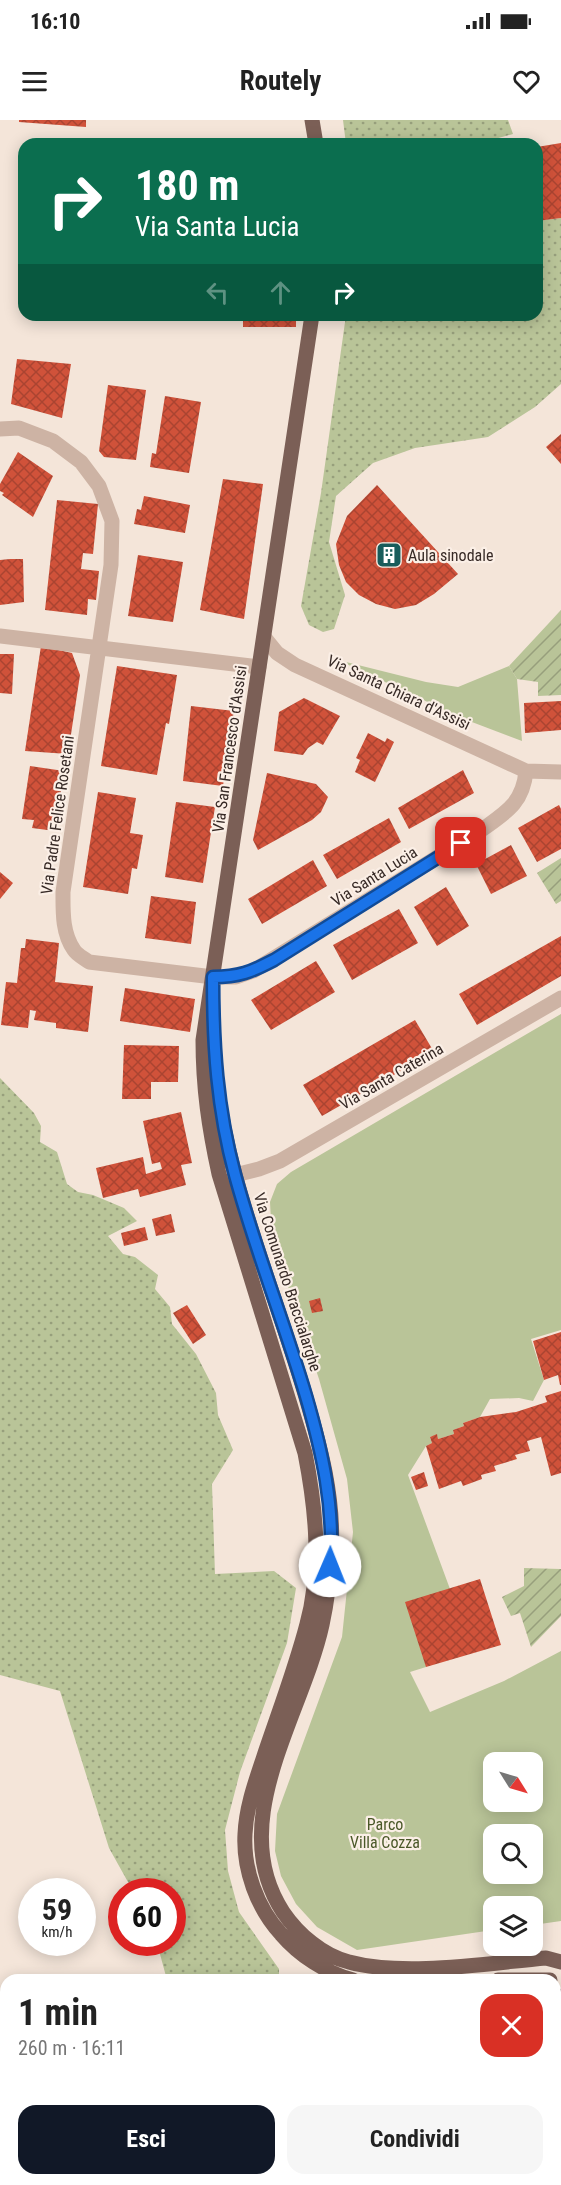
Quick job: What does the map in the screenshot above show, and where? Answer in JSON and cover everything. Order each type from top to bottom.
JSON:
[{"type":"main road","points":[[312,120],[315,138]]},
{"type":"main road","name":"Via San Francesco d'Assisi","points":[[224,1189],[209,1128],[203,1040],[311,321]]},
{"type":"main road","name":"Via Comunardo Braccialarghe","points":[[213,977],[214,1063],[221,1112],[235,1175],[299,1372],[322,1453],[330,1520],[331,1550],[322,1625],[264,1804],[261,1840],[266,1877],[284,1913],[307,1939],[320,1949],[346,1962],[385,1968],[427,1968],[554,1960]]},
{"type":"main road","points":[[209,1128],[218,1137],[227,1174],[235,1175]]},
{"type":"main road","name":"Via Comunardo Braccialarghe","points":[[224,1189],[305,1453],[312,1489],[316,1548],[315,1580],[307,1624],[250,1799],[244,1832],[245,1846],[252,1883],[272,1925],[286,1940],[317,1964],[338,1974]]},
{"type":"street","name":"Via Padre Felice Rosetani","points":[[0,429],[19,428],[53,441],[81,462],[99,486],[112,521],[111,565],[63,892],[65,932],[74,951],[89,962],[213,977]]},
{"type":"street","points":[[0,636],[259,667]]},
{"type":"street","name":"Via Santa Chiara d'Assisi","points":[[264,637],[277,653],[295,665],[526,771]]},
{"type":"street","points":[[526,771],[561,772]]},
{"type":"street","name":"Via Santa Lucia","points":[[213,977],[236,977],[274,960],[480,831],[516,801],[521,794],[526,771]]},
{"type":"street","name":"Via Santa Caterina","points":[[235,1175],[280,1161],[561,998]]},
{"type":"green space","points":[[343,120],[508,120],[513,134],[499,138],[345,138]]},
{"type":"green space","points":[[561,218],[561,384],[535,407],[488,437],[415,448],[373,463],[336,496],[329,542],[345,595],[334,629],[323,632],[309,625],[301,606],[321,493],[345,321],[543,321],[543,220]]},
{"type":"green space","points":[[561,610],[561,695],[538,696],[538,682],[517,679],[509,666]]},
{"type":"green space","points":[[338,660],[426,682],[458,687],[509,666],[517,679],[522,741],[464,719]]},
{"type":"green space","points":[[561,858],[561,901],[556,904],[537,873]]},
{"type":"green space","name":"Parco Villa Cozza","points":[[561,1014],[561,1330],[531,1339],[544,1380],[533,1401],[519,1398],[490,1399],[480,1417],[463,1423],[464,1426],[453,1430],[454,1434],[438,1439],[437,1435],[430,1437],[432,1443],[426,1446],[408,1475],[450,1589],[426,1667],[410,1672],[430,1712],[504,1681],[561,1651],[561,1921],[543,1924],[543,1896],[483,1896],[483,1931],[357,1950],[317,1927],[296,1904],[281,1876],[275,1851],[277,1814],[342,1637],[353,1532],[347,1479],[319,1379],[272,1239],[270,1202],[277,1184],[291,1172]]},
{"type":"green space","points":[[0,1078],[34,1113],[41,1126],[40,1142],[57,1152],[67,1184],[78,1192],[93,1195],[124,1208],[137,1221],[108,1236],[123,1254],[135,1257],[158,1275],[155,1289],[170,1307],[172,1324],[196,1354],[216,1393],[218,1415],[233,1450],[212,1484],[215,1574],[274,1571],[296,1588],[287,1643],[240,1772],[225,1830],[228,1871],[239,1912],[279,1969],[279,1974],[165,1974],[161,1956],[186,1956],[186,1878],[126,1878],[109,1848],[60,1691],[0,1675]]},
{"type":"green space","points":[[524,1568],[561,1569],[561,1616],[531,1647],[520,1613],[511,1616],[502,1597],[524,1586]]},
{"type":"building","points":[[19,120],[86,120],[86,127],[19,122]]},
{"type":"building","points":[[561,143],[561,218],[543,220],[543,146]]},
{"type":"building","points":[[243,321],[296,321],[296,327],[243,327]]},
{"type":"building","points":[[17,359],[71,364],[62,418],[11,404]]},
{"type":"building","points":[[108,385],[146,390],[136,460],[104,457],[99,451]]},
{"type":"building","points":[[165,396],[201,402],[189,473],[150,467],[152,453],[156,454]]},
{"type":"building","points":[[561,434],[561,464],[546,447]]},
{"type":"building","points":[[18,452],[53,476],[33,517],[2,495],[4,493],[0,491],[0,484]]},
{"type":"building","points":[[223,479],[263,484],[244,619],[200,610]]},
{"type":"building","name":"Aula sinodale","points":[[377,485],[458,574],[434,594],[416,605],[395,609],[376,604],[359,595],[346,582],[339,565],[336,544],[347,516]]},
{"type":"building","points":[[144,496],[190,505],[185,533],[134,524],[137,509],[141,510]]},
{"type":"building","points":[[57,500],[98,504],[93,554],[83,553],[81,569],[99,571],[96,600],[88,599],[87,615],[45,610]]},
{"type":"building","points":[[138,555],[183,562],[173,622],[128,616]]},
{"type":"building","points":[[23,559],[24,602],[0,605],[0,560]]},
{"type":"building","points":[[41,646],[72,653],[80,675],[68,754],[25,751]]},
{"type":"building","points":[[0,654],[14,654],[12,694],[0,693]]},
{"type":"building","points":[[117,666],[177,675],[157,775],[101,766]]},
{"type":"building","points":[[304,698],[340,716],[323,745],[317,742],[303,755],[274,751],[279,712]]},
{"type":"building","points":[[561,701],[561,730],[525,733],[524,703]]},
{"type":"building","points":[[191,706],[234,711],[223,786],[183,781]]},
{"type":"building","points":[[368,733],[385,742],[387,738],[394,742],[375,782],[355,772],[360,760],[356,758]]},
{"type":"building","points":[[30,766],[64,771],[55,831],[32,828],[34,820],[22,819]]},
{"type":"building","points":[[463,770],[474,793],[409,829],[398,808]]},
{"type":"building","points":[[267,773],[316,784],[328,797],[321,812],[312,820],[258,850],[253,840]]},
{"type":"building","points":[[98,792],[136,798],[130,833],[143,835],[137,869],[132,868],[128,894],[83,887]]},
{"type":"building","points":[[176,802],[215,807],[203,883],[165,877]]},
{"type":"building","points":[[559,805],[561,809],[561,849],[537,862],[518,828]]},
{"type":"building","points":[[389,818],[401,842],[337,879],[323,855]]},
{"type":"building","points":[[511,845],[527,876],[491,894],[476,864]]},
{"type":"building","points":[[313,860],[327,886],[262,924],[248,899]]},
{"type":"building","points":[[0,872],[13,883],[0,899]]},
{"type":"building","points":[[446,887],[469,926],[437,946],[414,907]]},
{"type":"building","points":[[151,896],[196,902],[191,944],[145,938]]},
{"type":"building","points":[[399,909],[418,943],[352,980],[333,945]]},
{"type":"building","points":[[561,936],[561,976],[477,1025],[459,994]]},
{"type":"building","points":[[26,939],[59,943],[55,982],[93,986],[88,1032],[56,1028],[56,1023],[34,1020],[36,1011],[30,1010],[28,1028],[1,1025],[6,982],[17,983],[21,948],[25,948]]},
{"type":"building","points":[[316,961],[335,992],[271,1030],[251,1000]]},
{"type":"building","points":[[125,988],[195,999],[190,1032],[120,1021]]},
{"type":"building","points":[[415,1020],[434,1052],[322,1116],[303,1085]]},
{"type":"building","points":[[124,1045],[179,1046],[178,1082],[151,1082],[151,1099],[122,1099]]},
{"type":"building","points":[[181,1112],[192,1163],[181,1165],[186,1185],[140,1197],[138,1189],[103,1198],[96,1168],[143,1157],[146,1174],[162,1169],[160,1162],[152,1164],[143,1121]]},
{"type":"building","points":[[171,1214],[175,1232],[156,1236],[152,1219]]},
{"type":"building","points":[[145,1227],[148,1240],[124,1246],[121,1233]]},
{"type":"building","points":[[320,1298],[323,1311],[312,1313],[309,1301]]},
{"type":"building","points":[[187,1305],[206,1335],[193,1344],[173,1313]]},
{"type":"building","points":[[561,1332],[560,1385],[558,1375],[544,1380],[533,1341]]},
{"type":"building","points":[[561,1391],[561,1473],[551,1476],[541,1437],[527,1441],[530,1451],[515,1455],[517,1459],[494,1466],[496,1471],[481,1475],[482,1479],[463,1486],[461,1481],[439,1489],[426,1446],[432,1443],[430,1437],[437,1434],[438,1439],[454,1434],[453,1430],[464,1426],[463,1423],[480,1417],[516,1412],[547,1402],[545,1396]]},
{"type":"building","points":[[424,1472],[428,1486],[416,1490],[411,1477]]},
{"type":"building","points":[[480,1579],[501,1645],[426,1667],[405,1602]]},
{"type":"place","name":"Aula sinodale","points":[[389,555]]},
{"type":"route","points":[[330,1566],[330,1520],[322,1453],[299,1372],[235,1175],[221,1112],[214,1063],[213,977],[236,977],[274,960],[461,843]]}]
